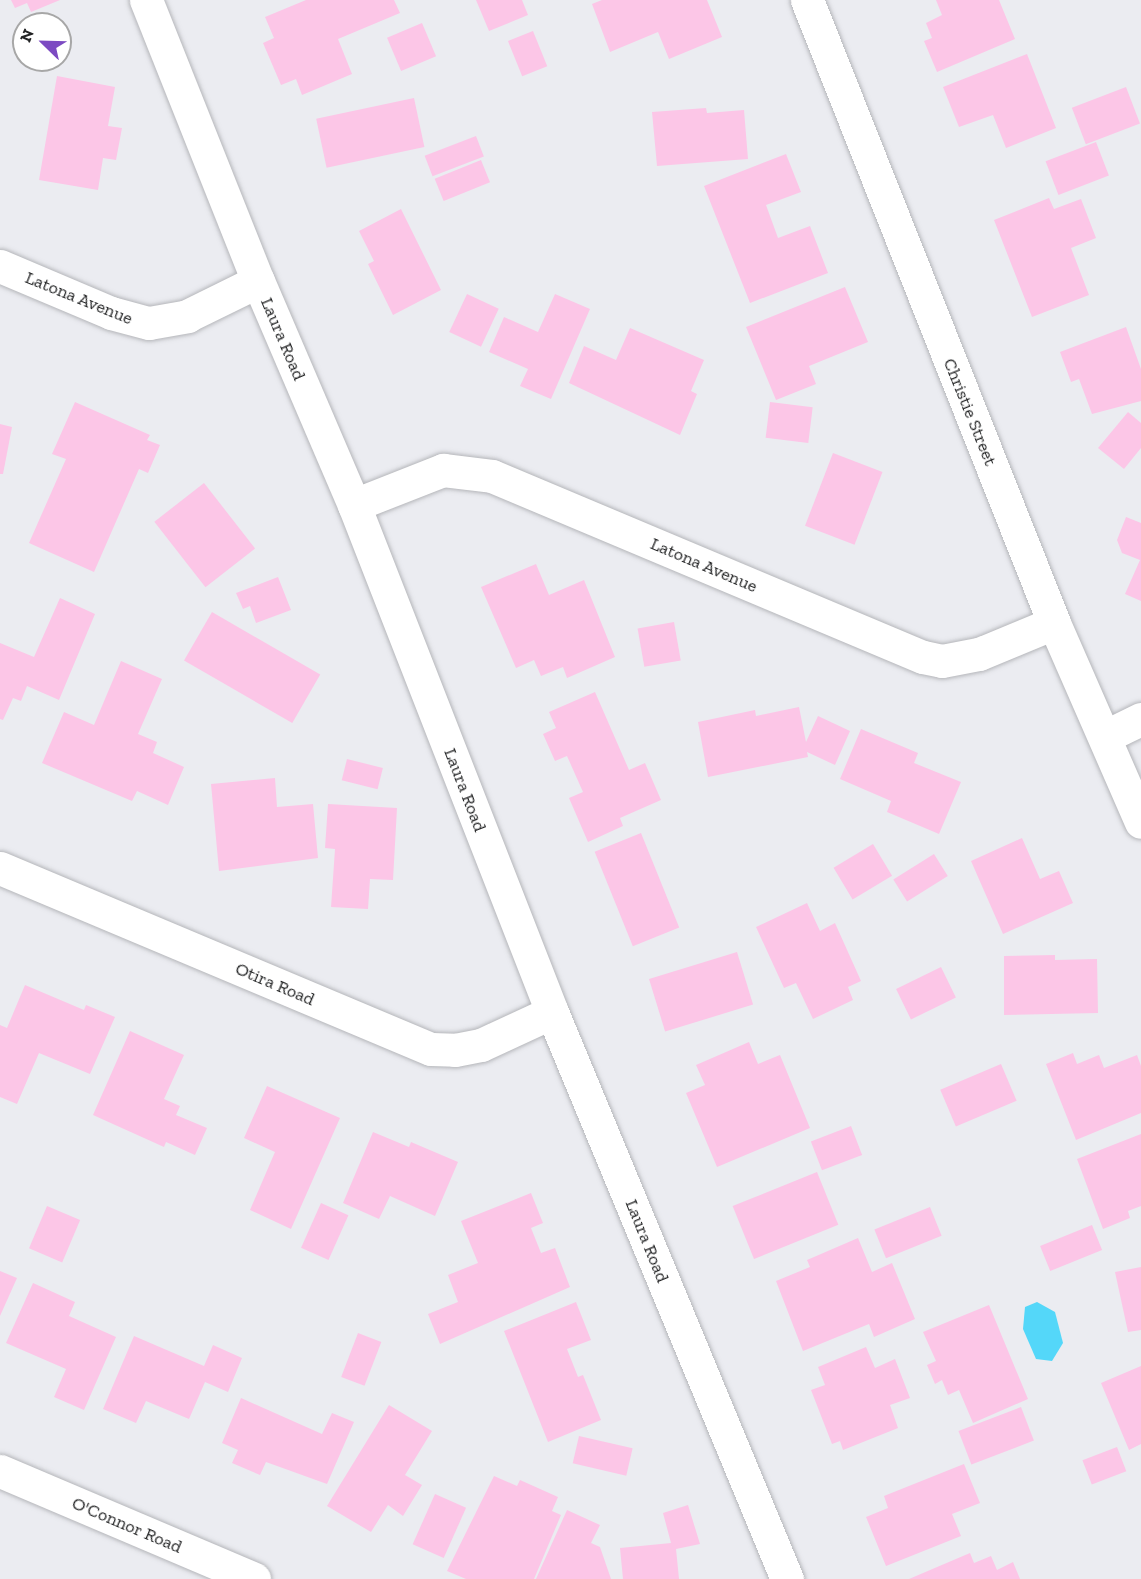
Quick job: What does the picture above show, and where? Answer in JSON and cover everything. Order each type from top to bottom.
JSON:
[{"type":"street","name":"Laura Road","points":[[146,0],[258,281],[354,505],[552,1012],[787,1579]]},
{"type":"street","name":"Christie Street","points":[[807,0],[1054,623],[1106,736],[1141,822]]},
{"type":"street","name":"Latona Avenue","points":[[0,266],[111,313],[149,323],[187,316],[258,281]]},
{"type":"street","name":"Latona Avenue","points":[[354,505],[443,470],[492,476],[923,657],[942,661],[979,654],[1054,623]]},
{"type":"street","points":[[1106,736],[1141,719]]},
{"type":"street","name":"Otira Road","points":[[0,868],[431,1049],[455,1050],[481,1045],[552,1012]]},
{"type":"street","name":"O'Connor Road","points":[[0,1471],[254,1579]]},
{"type":"water","points":[[1037,1302],[1055,1312],[1063,1343],[1052,1361],[1036,1359],[1023,1329],[1025,1307]]},
{"type":"building","points":[[11,0],[60,0],[31,12],[27,3],[15,8]]},
{"type":"building","points":[[306,0],[394,0],[400,13],[338,39],[352,74],[302,95],[296,79],[281,85],[263,43],[274,38],[265,17]]},
{"type":"building","points":[[476,0],[522,0],[528,15],[489,31]]},
{"type":"building","points":[[602,0],[707,0],[722,37],[669,59],[658,32],[610,52],[592,4]]},
{"type":"building","points":[[936,0],[999,0],[1015,39],[937,72],[924,41],[932,38],[926,23],[942,15]]},
{"type":"building","points":[[422,23],[436,56],[401,71],[387,38]]},
{"type":"building","points":[[533,31],[547,66],[522,76],[508,41]]},
{"type":"building","points":[[1027,54],[1056,128],[1006,148],[993,115],[959,127],[943,87]]},
{"type":"building","points":[[57,76],[115,87],[108,126],[122,128],[116,160],[103,158],[98,190],[39,180]]},
{"type":"building","points":[[1126,87],[1140,123],[1086,144],[1072,108]]},
{"type":"building","points":[[414,98],[424,147],[327,168],[316,119]]},
{"type":"building","points":[[706,108],[707,113],[744,110],[748,159],[657,166],[652,112]]},
{"type":"building","points":[[476,136],[484,157],[433,176],[425,156]]},
{"type":"building","points":[[1096,142],[1109,176],[1058,195],[1046,161]]},
{"type":"building","points":[[786,154],[801,192],[766,205],[778,238],[810,226],[828,273],[750,303],[704,186]]},
{"type":"building","points":[[481,160],[490,182],[444,201],[435,179]]},
{"type":"building","points":[[1049,198],[1054,209],[1081,199],[1096,238],[1071,248],[1089,295],[1032,317],[994,220]]},
{"type":"building","points":[[401,209],[441,290],[393,315],[368,264],[374,261],[359,231]]},
{"type":"building","points":[[845,287],[868,342],[809,366],[816,384],[776,400],[746,327]]},
{"type":"building","points":[[467,294],[499,309],[481,347],[449,332]]},
{"type":"building","points":[[555,294],[590,309],[551,399],[520,386],[528,369],[489,352],[504,317],[538,332]]},
{"type":"building","points":[[1126,327],[1141,369],[1141,401],[1092,414],[1079,379],[1071,382],[1060,352]]},
{"type":"building","points":[[630,328],[704,360],[691,391],[697,394],[680,435],[569,383],[584,346],[616,360]]},
{"type":"building","points":[[75,402],[150,435],[147,440],[160,445],[148,473],[139,469],[94,572],[29,543],[66,459],[52,454]]},
{"type":"building","points":[[770,402],[813,407],[808,443],[766,438]]},
{"type":"building","points":[[1128,412],[1141,423],[1141,448],[1124,469],[1098,448]]},
{"type":"building","points":[[0,424],[12,427],[3,474],[0,474]]},
{"type":"building","points":[[833,453],[882,472],[855,545],[805,526]]},
{"type":"building","points":[[204,483],[255,548],[205,587],[154,522]]},
{"type":"building","points":[[1126,517],[1141,523],[1141,601],[1125,594],[1140,560],[1122,553],[1117,540]]},
{"type":"building","points":[[536,564],[549,595],[584,580],[615,657],[567,678],[563,667],[541,676],[534,660],[516,668],[481,587]]},
{"type":"building","points":[[278,577],[291,610],[256,623],[250,606],[243,609],[236,593]]},
{"type":"building","points":[[60,598],[95,614],[59,700],[27,686],[21,701],[13,698],[3,720],[0,719],[0,643],[34,657]]},
{"type":"building","points":[[212,612],[320,674],[292,723],[184,660]]},
{"type":"building","points":[[674,622],[681,660],[644,667],[638,628]]},
{"type":"building","points":[[121,661],[162,679],[138,734],[157,742],[153,753],[184,767],[168,805],[137,791],[132,801],[42,763],[64,712],[94,725]]},
{"type":"building","points":[[595,692],[629,770],[645,763],[661,800],[620,818],[623,826],[588,842],[569,798],[583,792],[567,756],[555,761],[543,734],[556,728],[549,712]]},
{"type":"building","points":[[799,707],[806,742],[818,716],[850,731],[835,765],[807,752],[808,757],[708,777],[698,722],[755,710],[756,716]]},
{"type":"building","points":[[861,729],[918,753],[914,763],[961,782],[939,834],[887,812],[891,801],[840,779]]},
{"type":"building","points":[[347,759],[383,768],[378,789],[342,780]]},
{"type":"building","points":[[275,778],[277,807],[313,804],[318,858],[219,871],[211,784]]},
{"type":"building","points":[[328,804],[397,808],[393,880],[370,879],[368,909],[331,907],[335,849],[325,848]]},
{"type":"building","points":[[641,833],[679,928],[633,946],[595,852]]},
{"type":"building","points":[[1022,838],[1040,879],[1059,871],[1073,903],[1003,934],[971,861]]},
{"type":"building","points":[[873,844],[892,876],[853,899],[834,868]]},
{"type":"building","points":[[934,854],[948,876],[907,901],[893,879]]},
{"type":"building","points":[[807,903],[820,931],[835,923],[861,981],[848,987],[853,1000],[813,1019],[796,983],[784,988],[756,927]]},
{"type":"building","points":[[737,952],[753,1005],[665,1031],[649,979]]},
{"type":"building","points":[[1055,955],[1055,960],[1097,959],[1098,1013],[1004,1015],[1004,956]]},
{"type":"building","points":[[941,967],[956,998],[911,1019],[896,989]]},
{"type":"building","points":[[25,985],[84,1010],[86,1005],[115,1017],[90,1074],[39,1053],[17,1104],[0,1097],[0,1025],[7,1028]]},
{"type":"building","points":[[130,1031],[184,1055],[164,1099],[180,1106],[176,1115],[207,1128],[195,1155],[166,1142],[164,1147],[93,1115]]},
{"type":"building","points":[[749,1042],[758,1064],[780,1055],[810,1128],[717,1167],[686,1093],[705,1085],[696,1065]]},
{"type":"building","points":[[1073,1053],[1077,1064],[1099,1055],[1104,1068],[1137,1055],[1141,1066],[1141,1113],[1076,1140],[1046,1064]]},
{"type":"building","points":[[1001,1064],[1017,1101],[956,1127],[940,1090]]},
{"type":"building","points":[[267,1086],[340,1118],[291,1229],[250,1210],[275,1152],[244,1138]]},
{"type":"building","points":[[851,1126],[862,1155],[822,1170],[811,1141]]},
{"type":"building","points":[[373,1132],[409,1147],[411,1142],[458,1162],[435,1216],[390,1196],[379,1219],[343,1203]]},
{"type":"building","points":[[1141,1134],[1141,1206],[1128,1211],[1130,1218],[1103,1229],[1077,1159]]},
{"type":"building","points":[[817,1172],[838,1225],[754,1259],[733,1206]]},
{"type":"building","points":[[531,1193],[543,1223],[531,1228],[541,1253],[555,1248],[570,1287],[440,1344],[428,1314],[458,1302],[448,1275],[478,1263],[461,1221]]},
{"type":"building","points":[[321,1203],[348,1215],[328,1260],[301,1248]]},
{"type":"building","points":[[47,1206],[80,1220],[62,1262],[29,1248]]},
{"type":"building","points":[[930,1207],[942,1236],[886,1258],[874,1229]]},
{"type":"building","points":[[1092,1225],[1102,1250],[1050,1271],[1040,1246]]},
{"type":"building","points":[[858,1238],[872,1272],[892,1263],[915,1319],[874,1337],[869,1324],[803,1351],[776,1281],[810,1267],[807,1260]]},
{"type":"building","points":[[1141,1267],[1141,1330],[1128,1332],[1115,1272]]},
{"type":"building","points":[[0,1271],[17,1278],[0,1316]]},
{"type":"building","points":[[33,1283],[75,1302],[69,1316],[116,1337],[84,1410],[54,1397],[66,1369],[6,1343]]},
{"type":"building","points":[[576,1302],[591,1340],[567,1349],[578,1377],[583,1375],[601,1420],[548,1442],[504,1331]]},
{"type":"building","points":[[989,1305],[1028,1399],[973,1423],[959,1390],[948,1395],[942,1380],[935,1384],[927,1365],[936,1361],[923,1332]]},
{"type":"building","points":[[358,1333],[381,1342],[364,1386],[341,1377]]},
{"type":"building","points":[[134,1336],[204,1366],[213,1345],[242,1358],[228,1392],[205,1382],[189,1419],[146,1401],[136,1423],[103,1409]]},
{"type":"building","points":[[866,1347],[875,1368],[895,1359],[910,1398],[890,1405],[898,1428],[843,1450],[840,1441],[832,1444],[811,1390],[825,1385],[818,1367]]},
{"type":"building","points":[[1141,1366],[1141,1444],[1129,1450],[1101,1383]]},
{"type":"building","points":[[241,1398],[322,1434],[332,1413],[354,1422],[327,1484],[266,1462],[260,1475],[232,1463],[238,1450],[222,1443]]},
{"type":"building","points":[[389,1405],[432,1431],[405,1475],[422,1485],[403,1516],[388,1505],[371,1532],[327,1506]]},
{"type":"building","points":[[1021,1407],[1034,1441],[971,1465],[958,1431]]},
{"type":"building","points":[[579,1436],[633,1448],[626,1476],[573,1463]]},
{"type":"building","points":[[1117,1447],[1126,1471],[1092,1485],[1082,1460]]},
{"type":"building","points":[[964,1464],[980,1503],[952,1514],[961,1536],[886,1566],[866,1517],[888,1508],[884,1496]]},
{"type":"building","points":[[494,1476],[517,1486],[520,1480],[558,1497],[552,1511],[561,1515],[534,1579],[466,1579],[447,1571]]},
{"type":"building","points":[[435,1494],[466,1508],[444,1558],[413,1544]]},
{"type":"building","points":[[688,1505],[700,1544],[676,1549],[679,1579],[623,1579],[620,1548],[671,1543],[663,1513]]},
{"type":"building","points":[[567,1510],[600,1525],[591,1543],[600,1547],[611,1579],[536,1579]]},
{"type":"building","points":[[970,1553],[974,1563],[991,1556],[997,1570],[1013,1562],[1020,1579],[909,1579]]}]
